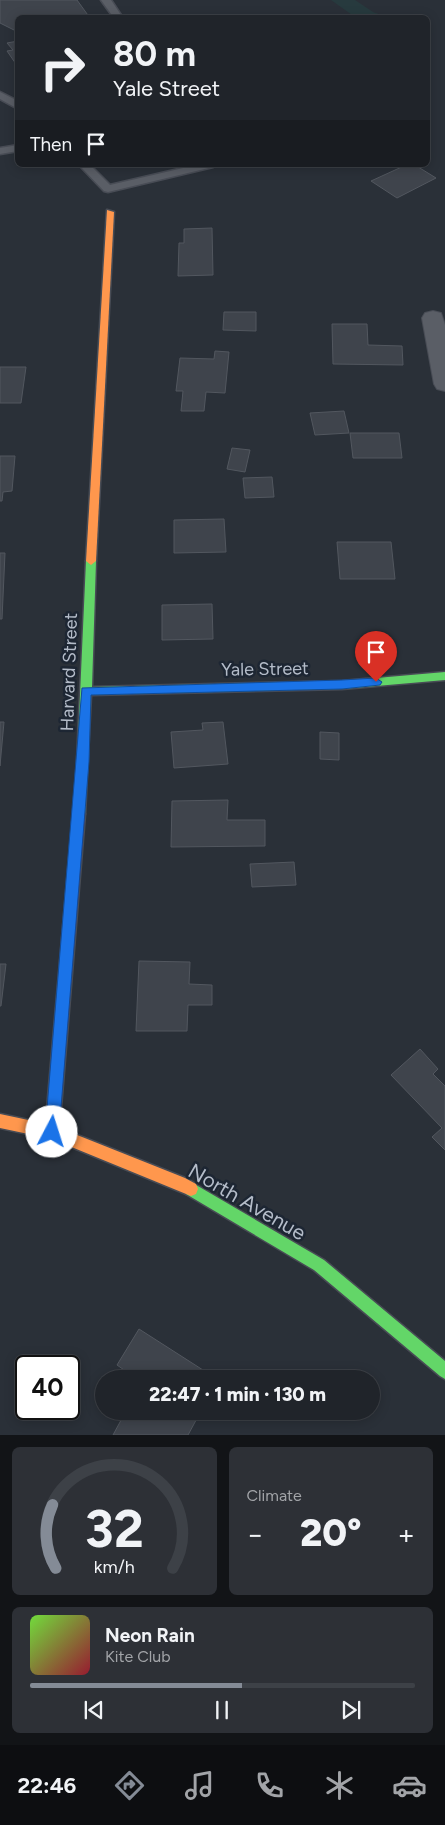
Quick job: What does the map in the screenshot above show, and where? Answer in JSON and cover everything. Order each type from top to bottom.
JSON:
[{"type":"street","name":"Harvard Street","points":[[52,1132],[83,762],[110,212]]},
{"type":"street","points":[[433,318],[445,384]]},
{"type":"street","name":"Yale Street","points":[[86,691],[342,685],[445,676]]},
{"type":"street","name":"North Avenue","points":[[0,1121],[52,1132],[180,1183],[319,1264],[445,1371]]},
{"type":"lane","points":[[106,0],[116,15]]},
{"type":"lane","points":[[0,94],[15,104]]},
{"type":"lane","points":[[0,151],[15,148]]},
{"type":"lane","points":[[86,167],[108,189],[201,167]]},
{"type":"lane","points":[[157,167],[164,176]]},
{"type":"green space","points":[[331,0],[355,0],[373,12],[381,15],[352,15]]},
{"type":"building","points":[[0,0],[77,0],[88,15],[15,15],[15,30],[0,23]]},
{"type":"building","points":[[15,42],[15,63],[7,51],[13,50],[7,43]]},
{"type":"building","points":[[402,167],[418,167],[436,178],[397,198],[371,181]]},
{"type":"building","points":[[212,228],[213,275],[178,276],[179,243],[184,243],[184,229]]},
{"type":"building","points":[[224,312],[256,312],[256,331],[223,330]]},
{"type":"building","points":[[332,324],[367,324],[368,345],[402,346],[403,365],[333,364]]},
{"type":"building","points":[[215,351],[229,352],[225,393],[206,392],[204,411],[181,411],[183,391],[176,391],[180,358],[214,359]]},
{"type":"building","points":[[0,367],[26,367],[21,403],[0,403]]},
{"type":"building","points":[[344,411],[349,433],[315,435],[310,413]]},
{"type":"building","points":[[350,433],[399,433],[402,458],[353,458]]},
{"type":"building","points":[[232,448],[250,450],[245,472],[227,469]]},
{"type":"building","points":[[0,456],[15,456],[12,491],[3,492],[2,501],[0,501]]},
{"type":"building","points":[[272,477],[274,497],[245,498],[243,478]]},
{"type":"building","points":[[224,519],[226,552],[174,553],[174,520]]},
{"type":"building","points":[[337,542],[391,542],[395,579],[340,579]]},
{"type":"building","points":[[0,553],[5,553],[2,619],[0,619]]},
{"type":"building","points":[[212,604],[213,639],[162,640],[162,605]]},
{"type":"building","points":[[0,722],[4,722],[0,766]]},
{"type":"building","points":[[223,722],[228,764],[174,768],[171,732],[203,730],[202,723]]},
{"type":"building","points":[[320,732],[339,733],[339,760],[320,759]]},
{"type":"building","points":[[228,800],[227,820],[265,820],[265,846],[171,847],[172,801]]},
{"type":"building","points":[[294,862],[296,885],[252,887],[250,864]]},
{"type":"building","points":[[139,961],[190,962],[189,984],[212,985],[212,1005],[188,1005],[187,1031],[136,1031]]},
{"type":"building","points":[[0,964],[6,964],[1,1006],[0,1006]]},
{"type":"building","points":[[420,1049],[438,1069],[433,1074],[445,1086],[445,1150],[432,1137],[442,1128],[391,1075]]},
{"type":"building","points":[[139,1329],[203,1370],[124,1370],[117,1365]]},
{"type":"building","points":[[121,1420],[196,1420],[188,1435],[113,1435]]},
{"type":"traffic: fast","points":[[79,814],[83,762],[91,561]]},
{"type":"traffic: fast","points":[[86,691],[342,685],[445,676]]},
{"type":"traffic: fast","points":[[191,1189],[319,1265],[445,1371]]},
{"type":"traffic: slow","points":[[91,561],[110,212]]},
{"type":"traffic: slow","points":[[0,1121],[52,1132],[191,1189]]},
{"type":"traffic: jam","points":[[52,1132],[79,814]]},
{"type":"route","points":[[52,1132],[83,762],[86,691],[342,685],[376,682]]}]
